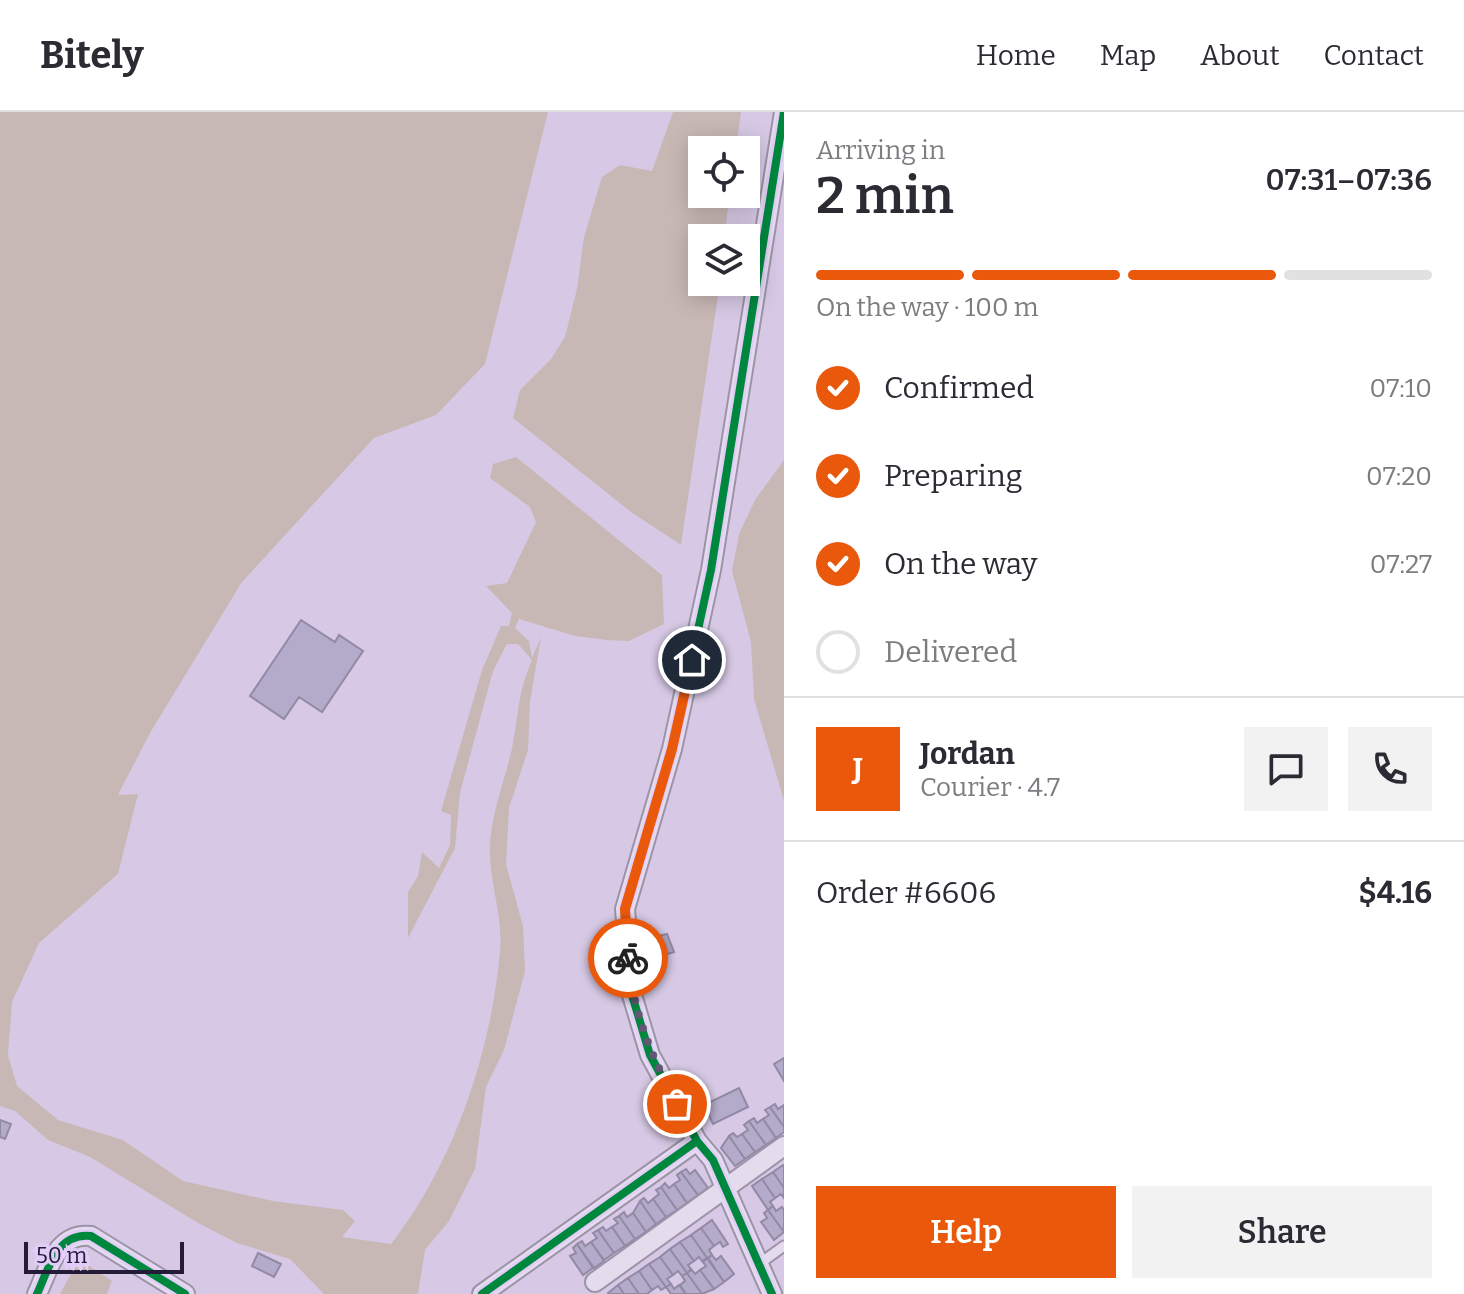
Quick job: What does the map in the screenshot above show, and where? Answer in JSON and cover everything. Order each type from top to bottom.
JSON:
[{"type":"street","points":[[772,1294],[713,1160],[697,1141],[650,1055],[632,995],[625,909],[672,749],[711,570],[784,112]]},
{"type":"street","points":[[482,1294],[697,1141]]},
{"type":"street","points":[[595,1282],[784,1146]]},
{"type":"street","points":[[37,1294],[58,1249],[69,1237],[78,1234],[91,1236],[185,1294]]},
{"type":"lane","points":[[759,1264],[784,1246]]},
{"type":"shaded area","points":[[0,112],[548,112],[485,364],[436,415],[374,438],[242,582],[150,733],[118,795],[138,794],[118,874],[39,943],[12,1002],[8,1055],[17,1086],[58,1120],[123,1140],[183,1181],[273,1201],[343,1210],[355,1221],[342,1237],[391,1244],[413,1212],[451,1143],[478,1067],[495,990],[500,939],[490,842],[521,694],[532,660],[518,644],[507,644],[493,671],[460,793],[455,848],[408,938],[408,892],[418,876],[422,852],[439,868],[450,845],[451,815],[441,811],[482,670],[501,626],[509,626],[512,613],[486,586],[507,583],[536,522],[530,507],[490,478],[493,464],[516,457],[662,575],[664,624],[629,641],[575,636],[519,619],[515,628],[529,641],[532,658],[541,637],[530,702],[528,750],[509,808],[506,864],[523,926],[525,971],[504,1050],[486,1087],[475,1169],[449,1221],[425,1250],[418,1294],[324,1294],[290,1259],[237,1243],[198,1223],[90,1157],[48,1140],[15,1111],[0,1106]]},
{"type":"shaded area","points":[[673,112],[741,112],[738,136],[688,136],[688,208],[728,208],[726,224],[688,224],[688,296],[718,296],[681,545],[631,512],[513,418],[520,390],[551,359],[565,337],[577,289],[584,237],[602,177],[620,165],[652,171]]},
{"type":"shaded area","points":[[784,460],[784,801],[754,699],[751,642],[732,571],[739,534],[755,500]]},
{"type":"shaded area","points":[[79,1259],[112,1281],[107,1294],[60,1294]]},
{"type":"building","points":[[301,620],[335,642],[339,635],[363,651],[322,712],[299,697],[284,719],[250,696]]},
{"type":"building","points":[[667,934],[674,952],[657,957],[651,938]]},
{"type":"building","points":[[784,1058],[784,1081],[774,1064]]},
{"type":"building","points":[[739,1088],[748,1107],[713,1124],[704,1105]]},
{"type":"building","points":[[775,1104],[778,1109],[784,1105],[784,1127],[770,1107]]},
{"type":"building","points":[[770,1107],[784,1127],[784,1132],[776,1138],[763,1119],[769,1115],[765,1110]]},
{"type":"building","points":[[754,1118],[757,1123],[763,1119],[776,1138],[766,1145],[749,1121]]},
{"type":"building","points":[[0,1120],[11,1124],[5,1139],[0,1137]]},
{"type":"building","points":[[749,1121],[766,1145],[755,1152],[742,1134],[748,1130],[744,1125]]},
{"type":"building","points":[[733,1133],[737,1137],[742,1134],[755,1152],[745,1159],[729,1136]]},
{"type":"building","points":[[729,1136],[745,1159],[735,1166],[721,1148]]},
{"type":"building","points":[[784,1166],[784,1188],[773,1172]]},
{"type":"building","points":[[686,1169],[690,1174],[695,1170],[708,1188],[698,1195],[681,1172]]},
{"type":"building","points":[[681,1172],[698,1195],[687,1203],[674,1184],[680,1180],[677,1175]]},
{"type":"building","points":[[773,1172],[784,1188],[784,1198],[781,1194],[775,1198],[762,1179]]},
{"type":"building","points":[[762,1179],[775,1198],[768,1210],[752,1186]]},
{"type":"building","points":[[665,1183],[669,1188],[674,1184],[687,1203],[677,1210],[661,1187]]},
{"type":"building","points":[[661,1187],[677,1210],[666,1217],[653,1199],[659,1194],[656,1190]]},
{"type":"building","points":[[644,1198],[648,1203],[653,1199],[666,1217],[656,1224],[640,1201]]},
{"type":"building","points":[[640,1201],[656,1224],[646,1232],[633,1213]]},
{"type":"building","points":[[773,1206],[776,1211],[782,1207],[784,1210],[784,1232],[768,1210]]},
{"type":"building","points":[[768,1210],[784,1232],[774,1240],[761,1222],[767,1218],[764,1213]]},
{"type":"building","points":[[624,1212],[627,1217],[633,1213],[646,1232],[635,1239],[619,1216]]},
{"type":"building","points":[[619,1216],[635,1239],[625,1246],[612,1227],[618,1223],[614,1219]]},
{"type":"building","points":[[712,1220],[728,1244],[723,1247],[720,1242],[714,1246],[701,1228]]},
{"type":"building","points":[[603,1227],[606,1231],[612,1227],[625,1246],[614,1253],[598,1230]]},
{"type":"building","points":[[701,1228],[714,1246],[709,1250],[712,1255],[707,1258],[691,1235]]},
{"type":"building","points":[[598,1230],[614,1253],[604,1260],[591,1242],[597,1238],[593,1233]]},
{"type":"building","points":[[691,1235],[707,1258],[702,1261],[699,1257],[694,1261],[680,1242]]},
{"type":"building","points":[[582,1241],[585,1246],[591,1242],[604,1261],[594,1268],[577,1244]]},
{"type":"building","points":[[680,1242],[694,1261],[688,1265],[691,1269],[687,1273],[670,1249]]},
{"type":"building","points":[[577,1244],[593,1268],[583,1275],[570,1256],[576,1253],[573,1248]]},
{"type":"building","points":[[670,1249],[687,1273],[682,1276],[678,1271],[673,1275],[660,1257]]},
{"type":"building","points":[[258,1253],[281,1264],[274,1277],[252,1266]]},
{"type":"building","points":[[712,1255],[716,1260],[721,1256],[734,1274],[724,1282],[708,1258]]},
{"type":"building","points":[[660,1257],[673,1275],[667,1279],[671,1284],[666,1287],[649,1264]]},
{"type":"building","points":[[707,1258],[724,1282],[714,1289],[700,1270],[706,1266],[703,1262]]},
{"type":"building","points":[[649,1264],[666,1287],[661,1290],[658,1286],[652,1290],[639,1271]]},
{"type":"building","points":[[692,1270],[695,1274],[700,1270],[714,1289],[702,1294],[687,1273]]},
{"type":"building","points":[[639,1271],[652,1290],[647,1294],[639,1294],[628,1278]]},
{"type":"building","points":[[687,1273],[702,1294],[686,1294],[680,1285],[685,1281],[682,1276]]},
{"type":"building","points":[[628,1278],[639,1294],[624,1294],[618,1285]]},
{"type":"building","points":[[671,1284],[674,1289],[679,1285],[686,1294],[671,1294],[666,1287]]},
{"type":"building","points":[[618,1285],[624,1294],[608,1293]]},
{"type":"cycle path","points":[[772,1294],[713,1160],[697,1141],[650,1055],[632,995],[625,909],[672,749],[711,570],[784,112]]},
{"type":"cycle path","points":[[482,1294],[697,1141]]},
{"type":"cycle path","points":[[37,1294],[56,1254],[62,1246],[79,1236],[91,1236],[185,1294]]},
{"type":"way so far","points":[[628,958],[632,995],[650,1055],[677,1104]]},
{"type":"route","points":[[628,958],[625,909],[672,749],[692,660]]}]
